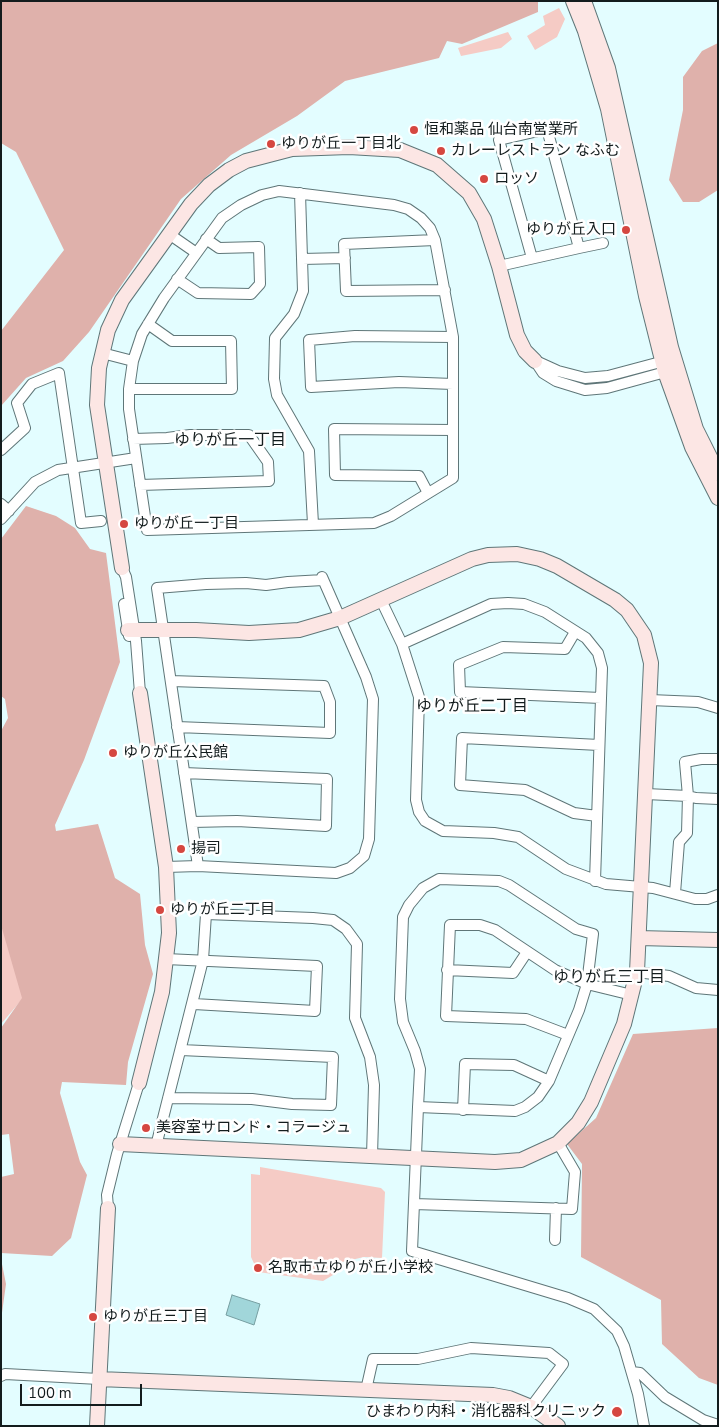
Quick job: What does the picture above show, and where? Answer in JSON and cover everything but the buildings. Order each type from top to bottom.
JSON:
[{"type":"street","points":[[573,1],[588,39],[608,109],[670,365],[692,447],[718,498]]},
{"type":"street","points":[[584,1],[608,68],[670,365],[696,428],[718,473]]},
{"type":"street","points":[[532,258],[498,140],[547,129],[579,248]]},
{"type":"street","points":[[98,1426],[108,1208],[114,1196],[123,1144],[162,992],[169,933],[166,867],[140,693],[140,668],[131,630],[126,577],[121,561],[97,404],[102,353],[108,330],[122,300],[191,204],[209,185],[229,170],[246,161],[292,149],[379,148],[400,150],[424,158],[437,165],[460,183],[468,193],[484,220],[499,266],[517,335],[525,351],[543,373],[556,381],[586,390],[607,388],[670,365]]},
{"type":"street","points":[[279,191],[394,204],[408,209],[421,218],[430,228],[435,240],[452,337],[453,478],[391,516],[374,523],[148,530],[129,409],[129,390],[133,361],[148,324],[195,252],[206,239],[222,218],[241,204],[262,195],[279,191]]},
{"type":"street","points":[[300,193],[301,297],[294,314],[275,338],[274,379],[277,395],[309,451],[313,524]]},
{"type":"street","points":[[169,234],[195,252]]},
{"type":"street","points":[[177,279],[198,293],[251,294],[260,284],[259,247],[219,248],[206,239]]},
{"type":"street","points":[[435,240],[344,244],[346,291],[445,290]]},
{"type":"street","points":[[499,266],[603,243]]},
{"type":"street","points":[[302,259],[345,258]]},
{"type":"street","points":[[129,390],[232,389],[231,341],[172,341],[148,324]]},
{"type":"street","points":[[452,337],[355,336],[309,340],[311,387],[399,382],[453,384]]},
{"type":"street","points":[[102,353],[133,361]]},
{"type":"street","points":[[1,450],[24,428],[17,403],[32,384],[59,373],[81,523],[101,521]]},
{"type":"street","points":[[428,493],[419,476],[335,475],[334,429],[453,430]]},
{"type":"street","points":[[133,439],[190,435],[249,435],[268,462],[269,481],[140,485]]},
{"type":"street","points":[[1,519],[5,508],[35,482],[58,470],[136,458]]},
{"type":"street","points":[[123,1144],[495,1162],[521,1160],[558,1143],[578,1123],[591,1102],[624,1024],[637,972],[650,700],[650,656],[647,641],[637,622],[627,610],[602,591],[540,559],[504,554],[472,559],[319,626],[275,633],[131,630]]},
{"type":"street","points":[[166,867],[198,866],[336,873],[350,868],[364,856],[369,840],[373,699],[366,677],[322,579],[266,586],[214,584],[157,588],[198,866]]},
{"type":"street","points":[[381,600],[402,644],[419,697],[416,800],[419,812],[425,821],[443,831],[494,833],[518,837],[566,869],[595,881],[641,887],[694,899],[707,899],[718,895]]},
{"type":"street","points":[[402,644],[492,604],[508,603],[524,604],[545,612],[586,638],[598,653],[602,668],[595,881]]},
{"type":"street","points":[[575,632],[565,649],[503,647],[459,665],[460,692],[601,698]]},
{"type":"street","points":[[171,681],[324,686],[330,702],[330,734],[177,728]]},
{"type":"street","points":[[650,700],[698,702],[718,708]]},
{"type":"street","points":[[596,816],[574,813],[525,790],[460,785],[462,738],[599,745]]},
{"type":"street","points":[[675,894],[679,842],[687,833],[688,796],[685,762],[701,759],[718,759]]},
{"type":"street","points":[[184,773],[327,779],[326,826],[237,821],[192,822]]},
{"type":"street","points":[[646,794],[718,798]]},
{"type":"street","points":[[418,1107],[515,1111],[538,1097],[549,1081],[587,984],[593,934],[576,929],[510,885],[498,881],[439,879],[423,888],[409,905],[404,917],[400,999],[403,1022],[416,1051],[420,1069],[418,1107],[412,1250],[568,1298],[594,1309],[617,1332],[624,1346],[644,1426]]},
{"type":"street","points":[[156,1146],[194,1004],[203,960],[206,914],[333,920],[346,929],[357,944],[355,1018],[370,1057],[374,1085],[372,1156]]},
{"type":"street","points":[[568,1035],[526,1019],[446,1016],[450,925],[480,925],[495,930],[555,970],[587,984],[632,995]]},
{"type":"street","points":[[639,938],[718,940]]},
{"type":"street","points":[[447,970],[513,973],[527,952]]},
{"type":"street","points":[[166,959],[317,966],[315,1012],[194,1004]]},
{"type":"street","points":[[637,972],[669,976],[696,988],[718,990]]},
{"type":"street","points":[[168,1098],[252,1099],[331,1105],[333,1057],[181,1050]]},
{"type":"street","points":[[463,1110],[465,1064],[514,1065],[549,1081]]},
{"type":"street","points":[[414,1204],[572,1209],[575,1172],[558,1143]]},
{"type":"street","points":[[555,1240],[556,1208]]},
{"type":"street","points":[[366,1390],[373,1359],[418,1359],[471,1348],[549,1353],[563,1364],[531,1407]]},
{"type":"street","points":[[632,1372],[640,1373],[665,1397],[702,1423],[718,1425]]},
{"type":"street","points":[[1,1376],[5,1374],[493,1395],[509,1398],[531,1407],[558,1426]]},
{"type":"shaded area","points":[[1,1],[538,1],[538,12],[462,44],[447,41],[439,58],[345,81],[297,116],[231,155],[181,199],[89,332],[63,361],[26,378],[1,406],[1,331],[64,250],[16,152],[1,143]]},
{"type":"shaded area","points":[[559,8],[565,19],[557,37],[535,50],[527,36],[545,25],[543,16]]},
{"type":"shaded area","points":[[508,32],[512,39],[501,48],[461,56],[458,48]]},
{"type":"shaded area","points":[[718,43],[718,190],[699,202],[683,202],[669,180],[683,110],[683,77],[702,51]]},
{"type":"shaded area","points":[[26,506],[56,516],[75,528],[90,549],[106,553],[120,662],[84,760],[55,825],[56,831],[98,824],[115,878],[140,894],[145,945],[153,974],[128,1062],[126,1085],[62,1082],[60,1093],[80,1162],[87,1175],[71,1238],[52,1256],[1,1253],[1,1177],[14,1174],[9,1134],[1,1135],[1,1028],[22,998],[1,925],[1,731],[8,718],[5,699],[1,696],[1,539]]},
{"type":"shaded area","points":[[3,923],[24,997],[1,1024],[1,924]]},
{"type":"shaded area","points":[[718,1028],[718,1385],[699,1378],[662,1344],[661,1300],[581,1257],[582,1164],[567,1144],[596,1118],[633,1034]]},
{"type":"shaded area","points":[[260,1167],[381,1188],[385,1192],[382,1258],[364,1257],[334,1264],[333,1275],[323,1281],[258,1272],[251,1257],[251,1174],[260,1175]]},
{"type":"shaded area","points":[[1,1259],[6,1284],[1,1320]]},
{"type":"water","points":[[232,1295],[260,1304],[254,1325],[226,1315]]},
{"type":"place","name":"恒和薬品 仙台南営業所","points":[[414,130]]},
{"type":"place","name":"ゆりが丘一丁目北","points":[[271,144]]},
{"type":"place","name":"カレーレストラン なふむ","points":[[441,151]]},
{"type":"place","name":"ロッソ","points":[[484,179]]},
{"type":"place","name":"ゆりが丘入口","points":[[626,230]]},
{"type":"place","name":"ゆりが丘一丁目","points":[[124,524]]},
{"type":"place","name":"ゆりが丘公民館","points":[[113,753]]},
{"type":"place","name":"揚司","points":[[181,849]]},
{"type":"place","name":"ゆりが丘二丁目","points":[[160,910]]},
{"type":"place","name":"美容室サロンド・コラージュ","points":[[146,1128]]},
{"type":"place","name":"名取市立ゆりが丘小学校","points":[[258,1268]]},
{"type":"place","name":"ゆりが丘三丁目","points":[[93,1317]]},
{"type":"place","name":"ひまわり内科・消化器科クリニック","points":[[617,1412]]},
{"type":"district","name":"ゆりが丘一丁目","points":[[230,441]]},
{"type":"district","name":"ゆりが丘二丁目","points":[[472,707]]},
{"type":"district","name":"ゆりが丘三丁目","points":[[609,978]]}]
